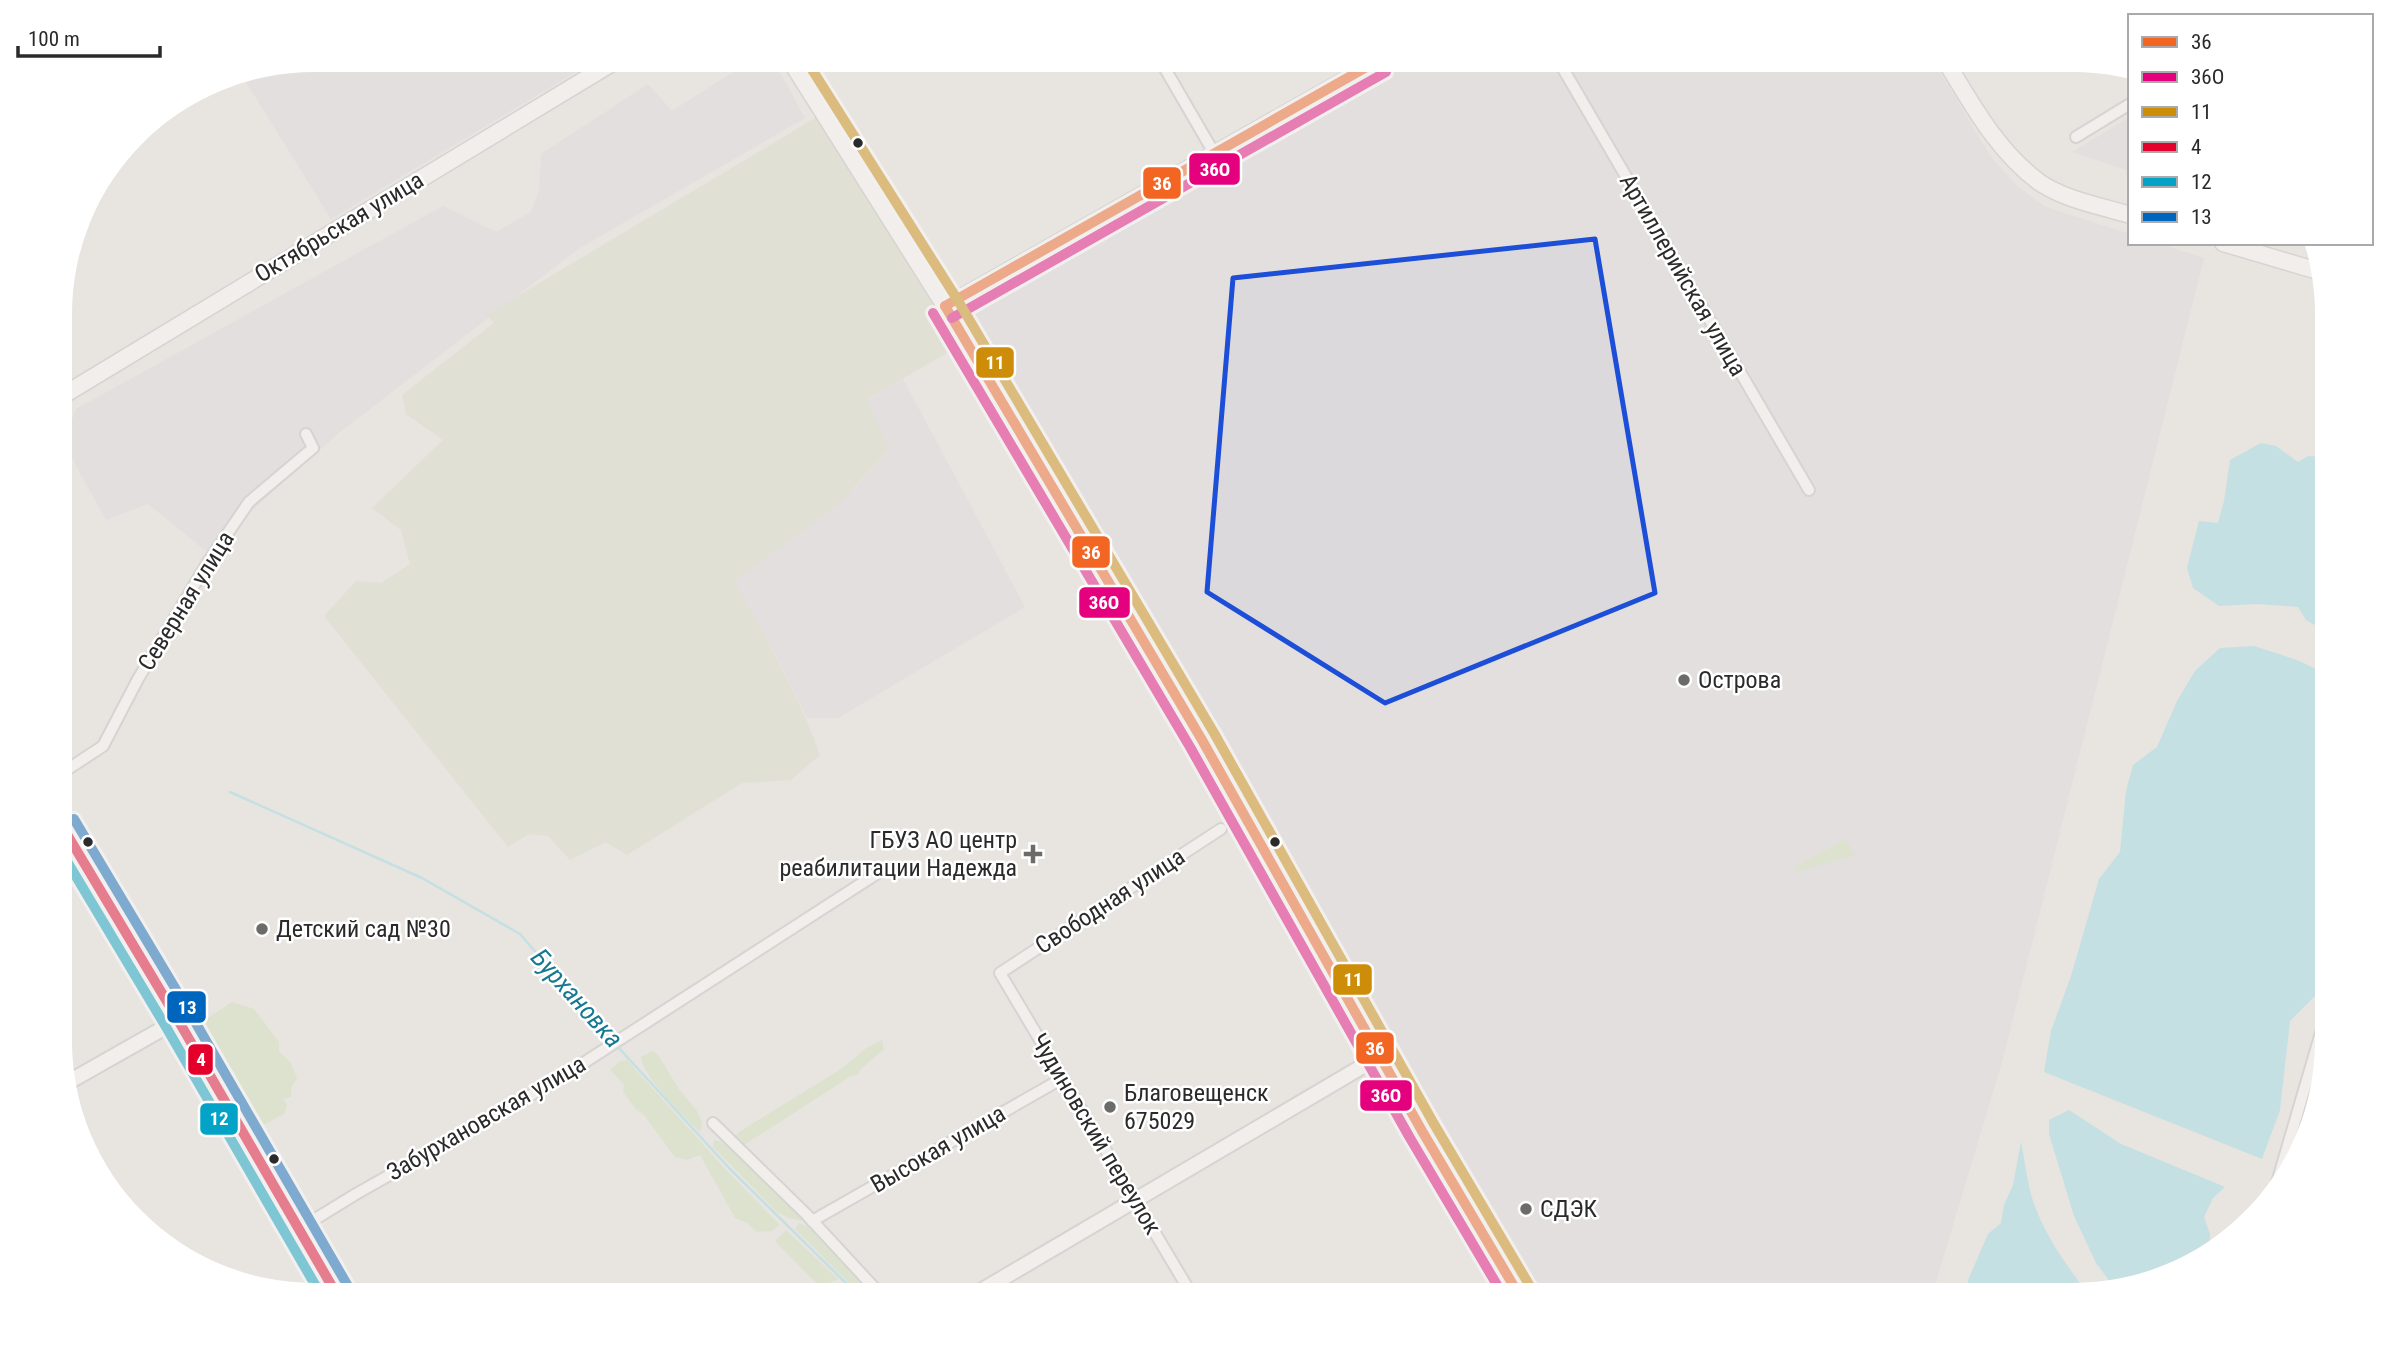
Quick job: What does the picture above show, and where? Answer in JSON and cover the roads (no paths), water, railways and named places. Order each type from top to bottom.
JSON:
[{"type":"main road","name":"Октябрьская улица","points":[[72,390],[597,72]]},
{"type":"main road","points":[[798,72],[945,306],[1202,740],[1380,1056],[1512,1283]]},
{"type":"main road","points":[[1952,72],[1978,115],[2013,159],[2041,183],[2077,199],[2128,214]]},
{"type":"main road","points":[[2230,245],[2311,269]]},
{"type":"main road","points":[[72,843],[330,1283]]},
{"type":"street","points":[[1167,72],[1214,153]]},
{"type":"street","points":[[945,306],[1358,72]]},
{"type":"street","name":"Артиллерийская улица","points":[[1565,72],[1808,489]]},
{"type":"street","points":[[2076,137],[2128,105]]},
{"type":"street","name":"Северная улица","points":[[72,766],[103,747],[145,667],[208,562],[249,502],[313,448],[306,434]]},
{"type":"street","name":"Свободная улица","points":[[1000,973],[1221,829]]},
{"type":"street","name":"Забурхановская улица","points":[[299,1229],[536,1093],[884,869]]},
{"type":"street","name":"Чудиновский переулок","points":[[1000,973],[1185,1283]]},
{"type":"street","points":[[75,1078],[178,1020]]},
{"type":"street","points":[[2283,1162],[2315,1053]]},
{"type":"street","points":[[994,1283],[1380,1056]]},
{"type":"street","name":"Высокая улица","points":[[813,1221],[1063,1078]]},
{"type":"street","points":[[713,1123],[813,1221],[870,1283]]},
{"type":"water","points":[[2261,443],[2276,446],[2298,462],[2308,456],[2315,456],[2315,625],[2306,620],[2298,607],[2257,604],[2219,606],[2193,588],[2187,568],[2199,521],[2218,523],[2230,460]]},
{"type":"water","points":[[2254,646],[2315,668],[2315,996],[2290,1021],[2280,1110],[2262,1159],[2044,1072],[2051,1031],[2071,976],[2099,879],[2120,852],[2126,791],[2133,765],[2157,747],[2177,701],[2195,671],[2220,648]]},
{"type":"water","points":[[2069,1110],[2121,1144],[2225,1187],[2213,1198],[2204,1217],[2210,1240],[2166,1265],[2109,1280],[2096,1263],[2074,1216],[2049,1134],[2049,1120]]},
{"type":"water","points":[[2021,1142],[2029,1186],[2038,1214],[2057,1250],[2080,1283],[1968,1283],[1988,1234],[2001,1223],[2004,1205],[2013,1185]]},
{"type":"waterway","name":"Бурхановка","points":[[230,792],[422,878],[520,934],[613,1041]]},
{"type":"waterway","name":"Бурхановка","points":[[617,1046],[730,1169],[846,1283]]},
{"type":"place","name":"Острова","points":[[1684,680]]},
{"type":"place","name":"ГБУЗ АО центр реабилитации Надежда","points":[[1033,854]]},
{"type":"place","name":"Детский сад №30","points":[[262,929]]},
{"type":"place","name":"Благовещенск 675029","points":[[1110,1107]]},
{"type":"place","name":"СДЭК","points":[[1526,1209]]}]
